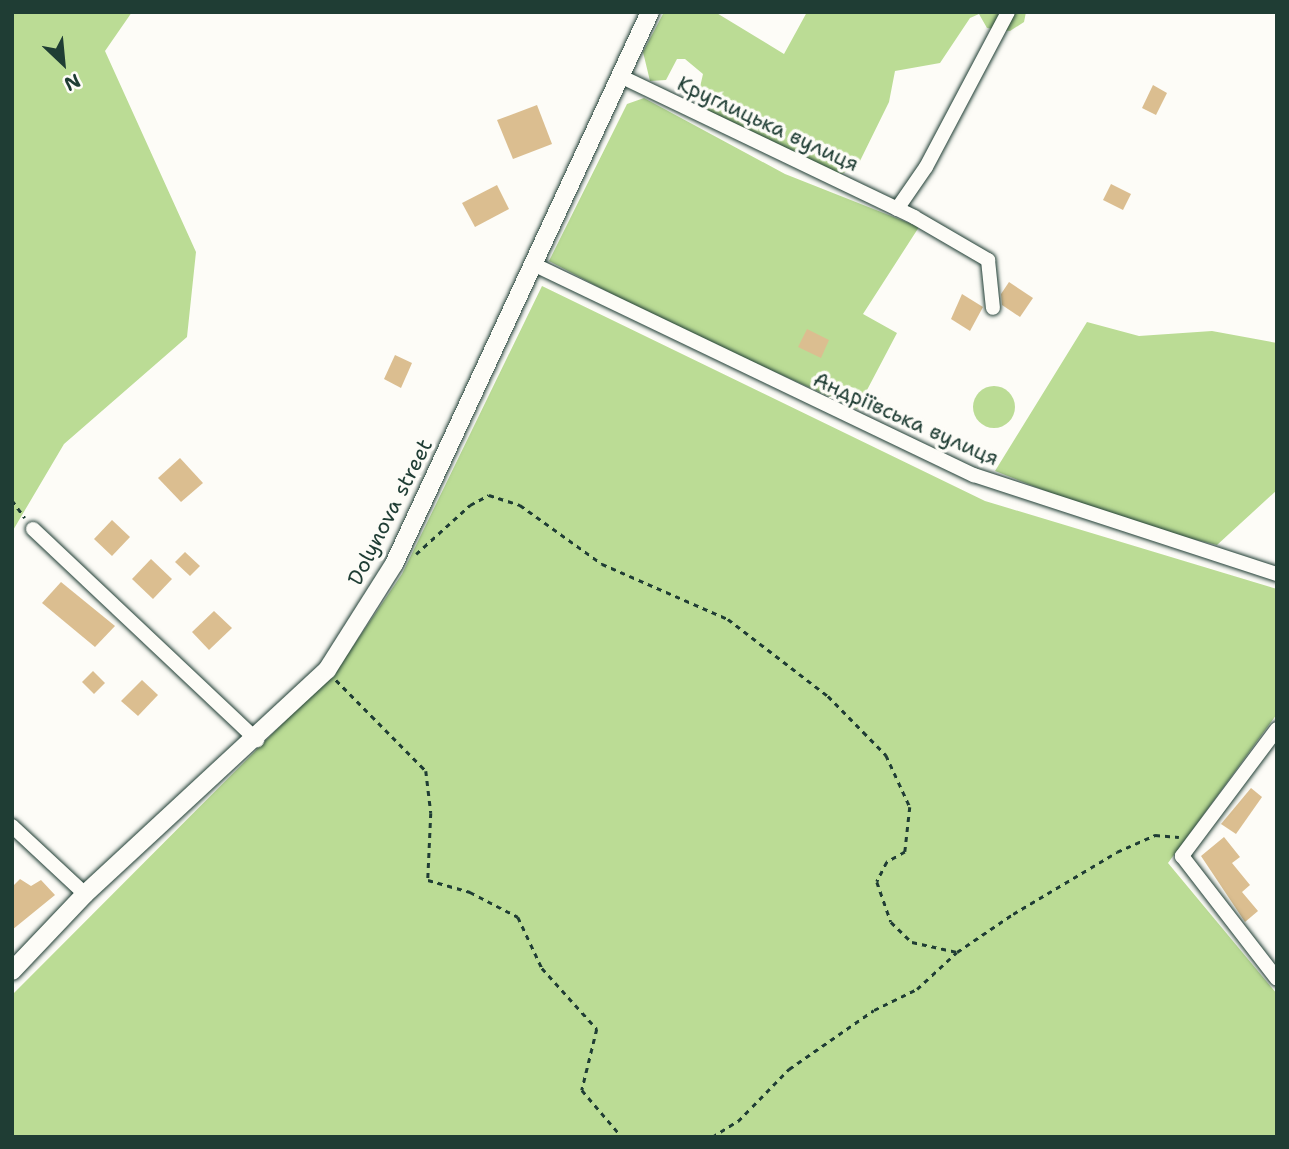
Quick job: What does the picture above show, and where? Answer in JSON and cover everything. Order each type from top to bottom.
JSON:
[{"type":"street","name":"Dolynova street","points":[[12,971],[85,894],[257,740],[327,670],[394,564],[650,12]]},
{"type":"street","points":[[897,209],[926,167],[1008,12]]},
{"type":"street","name":"Круглицька вулиця","points":[[620,76],[897,209],[988,260],[993,308]]},
{"type":"street","name":"Андріївська вулиця","points":[[533,264],[974,475],[1277,574]]},
{"type":"street","points":[[33,529],[257,740]]},
{"type":"street","points":[[1277,729],[1192,839],[1182,856],[1277,979]]},
{"type":"street","points":[[12,826],[85,894]]},
{"type":"path","points":[[394,564],[424,550],[470,505],[489,495],[520,505],[602,564],[728,619],[828,696],[886,755],[910,807],[905,852],[887,862],[877,882],[891,922],[912,942],[957,951]]},
{"type":"path","points":[[12,500],[33,529]]},
{"type":"path","points":[[327,670],[426,771],[431,813],[428,880],[470,892],[517,917],[542,968],[597,1029],[582,1090],[622,1137]]},
{"type":"path","points":[[712,1137],[738,1121],[789,1069],[874,1010],[917,989],[957,951],[1117,852],[1155,835],[1192,839]]},
{"type":"green space","points":[[12,12],[132,12],[105,51],[196,252],[187,337],[64,444],[12,532]]},
{"type":"green space","points":[[664,12],[715,12],[784,54],[807,12],[1026,12],[1024,22],[1010,31],[987,28],[979,14],[970,18],[940,63],[895,71],[889,102],[858,165],[838,176],[705,110],[698,96],[703,74],[685,59],[677,59],[666,80],[650,81],[643,52]]},
{"type":"green space","points":[[644,98],[785,174],[919,227],[863,314],[897,333],[857,409],[669,324],[549,261],[627,104]]},
{"type":"green space","points":[[542,286],[985,501],[1277,589],[1277,714],[1168,863],[1277,994],[1277,1137],[12,1137],[12,995],[339,667],[402,574]]},
{"type":"green space","points":[[1087,322],[1139,336],[1212,331],[1277,343],[1277,490],[1217,545],[1124,522],[995,471]]},
{"type":"green space","points":[[994,386],[1009,392],[1015,407],[1009,422],[994,428],[979,422],[973,407],[979,392]]},
{"type":"building","points":[[1153,85],[1167,93],[1156,115],[1142,108]]},
{"type":"building","points":[[537,105],[552,144],[513,159],[497,120]]},
{"type":"building","points":[[1111,184],[1131,194],[1123,210],[1103,200]]},
{"type":"building","points":[[497,185],[509,209],[475,227],[462,203]]},
{"type":"building","points":[[1009,282],[1033,298],[1020,317],[1002,305],[1001,294]]},
{"type":"building","points":[[962,294],[983,307],[970,331],[951,319]]},
{"type":"building","points":[[807,329],[829,340],[821,358],[798,347]]},
{"type":"building","points":[[395,355],[412,363],[401,388],[384,379]]},
{"type":"building","points":[[180,458],[203,483],[181,502],[158,478]]},
{"type":"building","points":[[112,520],[130,537],[112,556],[94,539]]},
{"type":"building","points":[[185,552],[200,566],[190,576],[175,562]]},
{"type":"building","points":[[151,559],[172,579],[153,599],[132,579]]},
{"type":"building","points":[[61,582],[115,626],[95,647],[42,603]]},
{"type":"building","points":[[214,611],[232,628],[209,650],[192,632]]},
{"type":"building","points":[[93,671],[105,683],[94,694],[82,682]]},
{"type":"building","points":[[142,680],[158,695],[138,716],[121,701]]},
{"type":"building","points":[[1251,788],[1262,797],[1236,834],[1221,824]]},
{"type":"building","points":[[1224,837],[1240,857],[1232,863],[1250,885],[1242,892],[1258,911],[1245,922],[1201,856]]},
{"type":"building","points":[[20,879],[31,886],[41,880],[55,895],[12,930],[12,887]]}]
